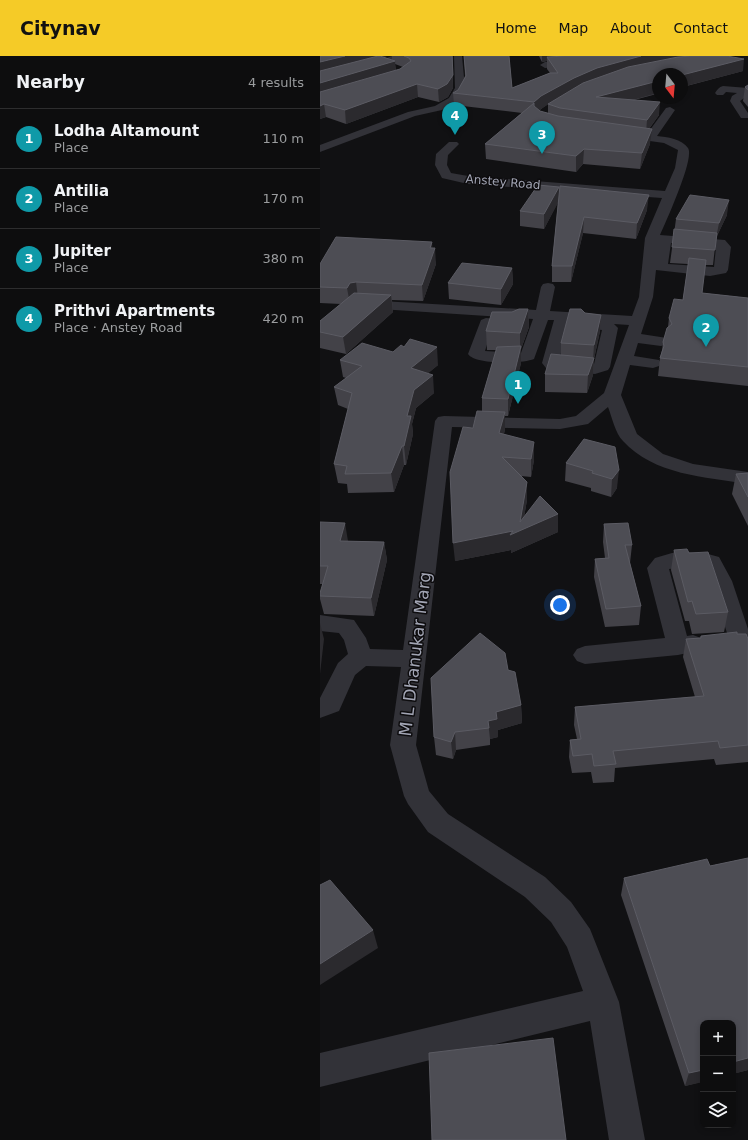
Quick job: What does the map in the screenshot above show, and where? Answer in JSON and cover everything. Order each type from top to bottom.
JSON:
[{"type":"street","points":[[320,79],[381,63],[400,56]]},
{"type":"street","points":[[320,149],[412,114],[438,108],[453,100],[460,88],[458,56]]},
{"type":"street","points":[[545,65],[581,59]]},
{"type":"street","points":[[381,63],[395,69]]},
{"type":"street","points":[[720,93],[726,88],[748,91]]},
{"type":"street","points":[[746,116],[735,101],[736,98],[748,91]]},
{"type":"street","points":[[650,138],[670,110]]},
{"type":"street","points":[[612,133],[672,142],[683,149],[684,154],[681,168],[652,238],[655,262],[666,269],[710,272],[720,270],[724,247],[720,243],[652,238]]},
{"type":"street","name":"Anstey Road","points":[[453,144],[442,154],[441,165],[446,175],[468,180],[669,195]]},
{"type":"street","points":[[666,239],[655,262],[646,297],[612,395],[629,437],[656,458],[690,469],[748,478]]},
{"type":"street","points":[[541,320],[548,287]]},
{"type":"street","points":[[358,304],[541,320],[562,319],[635,330],[661,341]]},
{"type":"street","points":[[562,319],[610,327],[602,367],[595,369],[551,364],[562,319]]},
{"type":"street","points":[[610,331],[635,330]]},
{"type":"street","points":[[603,364],[653,363]]},
{"type":"street","name":"M L Dhanukar Marg","points":[[612,395],[582,420],[560,424],[444,420],[403,745],[417,796],[438,823],[535,887],[561,912],[579,939],[603,1002],[627,1140]]},
{"type":"street","points":[[585,655],[678,646],[744,639],[712,562],[704,559],[668,561],[660,564],[658,568],[678,646]]},
{"type":"street","points":[[320,623],[346,626],[355,638],[362,658]]},
{"type":"street","points":[[320,708],[330,704],[346,669],[362,658],[414,659]]},
{"type":"street","points":[[320,1070],[603,1002]]},
{"type":"building","points":[[320,56],[345,56],[320,62]]},
{"type":"building","points":[[378,56],[395,61],[320,83],[320,71]]},
{"type":"building","points":[[404,56],[452,56],[453,75],[447,84],[438,89],[417,84],[345,110],[324,104],[320,106],[320,92],[400,69],[411,61],[409,58]]},
{"type":"building","points":[[464,56],[509,56],[512,88],[550,73],[558,73],[547,57],[641,56],[597,68],[574,78],[541,96],[534,102],[453,93],[458,90],[466,76]]},
{"type":"building","points":[[727,56],[744,59],[688,73],[688,68],[652,68],[652,83],[596,97],[652,101],[652,104],[659,104],[647,120],[560,108],[548,104],[583,83],[628,67],[678,57]]},
{"type":"building","points":[[534,103],[534,106],[540,111],[558,116],[652,129],[642,153],[584,149],[576,156],[485,144]]},
{"type":"building","points":[[538,185],[559,187],[544,214],[520,211]]},
{"type":"building","points":[[560,186],[649,195],[637,223],[584,217],[572,266],[552,266]]},
{"type":"building","points":[[690,195],[729,200],[719,223],[676,219]]},
{"type":"building","points":[[674,229],[717,233],[715,250],[672,247]]},
{"type":"building","points":[[336,237],[432,242],[430,248],[435,248],[422,285],[356,282],[350,283],[347,288],[320,287],[320,264]]},
{"type":"building","points":[[689,258],[706,260],[702,293],[748,298],[748,367],[660,358],[667,328],[672,324],[669,318],[674,299],[683,300]]},
{"type":"building","points":[[462,263],[512,268],[501,289],[448,283]]},
{"type":"building","points":[[354,293],[391,295],[343,337],[320,332],[320,321]]},
{"type":"building","points":[[519,309],[528,309],[520,333],[486,331],[492,312],[512,312]]},
{"type":"building","points":[[570,309],[581,309],[585,313],[601,315],[594,345],[561,343]]},
{"type":"building","points":[[410,339],[437,347],[411,368],[433,375],[414,390],[407,416],[411,416],[404,446],[402,446],[391,473],[345,474],[347,466],[334,464],[352,393],[334,387],[362,366],[340,360],[362,343],[393,352],[401,345],[404,347]]},
{"type":"building","points":[[521,346],[508,399],[482,398],[497,347]]},
{"type":"building","points":[[551,354],[594,358],[588,375],[545,374]]},
{"type":"building","points":[[477,411],[505,412],[499,433],[534,442],[531,459],[502,457],[527,482],[520,522],[540,496],[558,514],[510,535],[513,531],[453,543],[450,472],[463,427],[473,428]]},
{"type":"building","points":[[584,439],[615,447],[619,470],[612,479],[592,473],[593,471],[566,463]]},
{"type":"building","points":[[748,473],[748,497],[736,474]]},
{"type":"building","points":[[320,522],[345,523],[340,541],[384,542],[371,598],[320,596],[328,566],[320,566]]},
{"type":"building","points":[[628,523],[632,545],[625,545],[641,606],[606,609],[595,559],[609,558],[604,524]]},
{"type":"building","points":[[687,549],[689,553],[708,552],[728,612],[696,614],[692,601],[688,602],[674,550]]},
{"type":"building","points":[[737,632],[737,634],[746,634],[748,639],[748,745],[720,748],[718,741],[613,751],[616,764],[594,766],[592,754],[573,756],[570,740],[581,739],[575,707],[704,696],[686,639]]},
{"type":"building","points":[[480,633],[505,653],[508,670],[515,672],[521,705],[496,712],[497,719],[488,721],[489,728],[455,732],[451,742],[434,737],[431,678]]},
{"type":"building","points":[[748,858],[748,1058],[736,1061],[736,1020],[700,1020],[700,1071],[689,1073],[624,878],[707,859],[710,866]]},
{"type":"building","points":[[330,880],[373,930],[320,964],[320,885]]},
{"type":"building","points":[[553,1038],[566,1140],[432,1140],[429,1053]]},
{"type":"place","name":"Prithvi Apartments","points":[[455,135]]},
{"type":"place","name":"Jupiter","points":[[542,154]]},
{"type":"place","name":"Antilia","points":[[706,347]]},
{"type":"place","name":"Lodha Altamount","points":[[518,404]]}]
